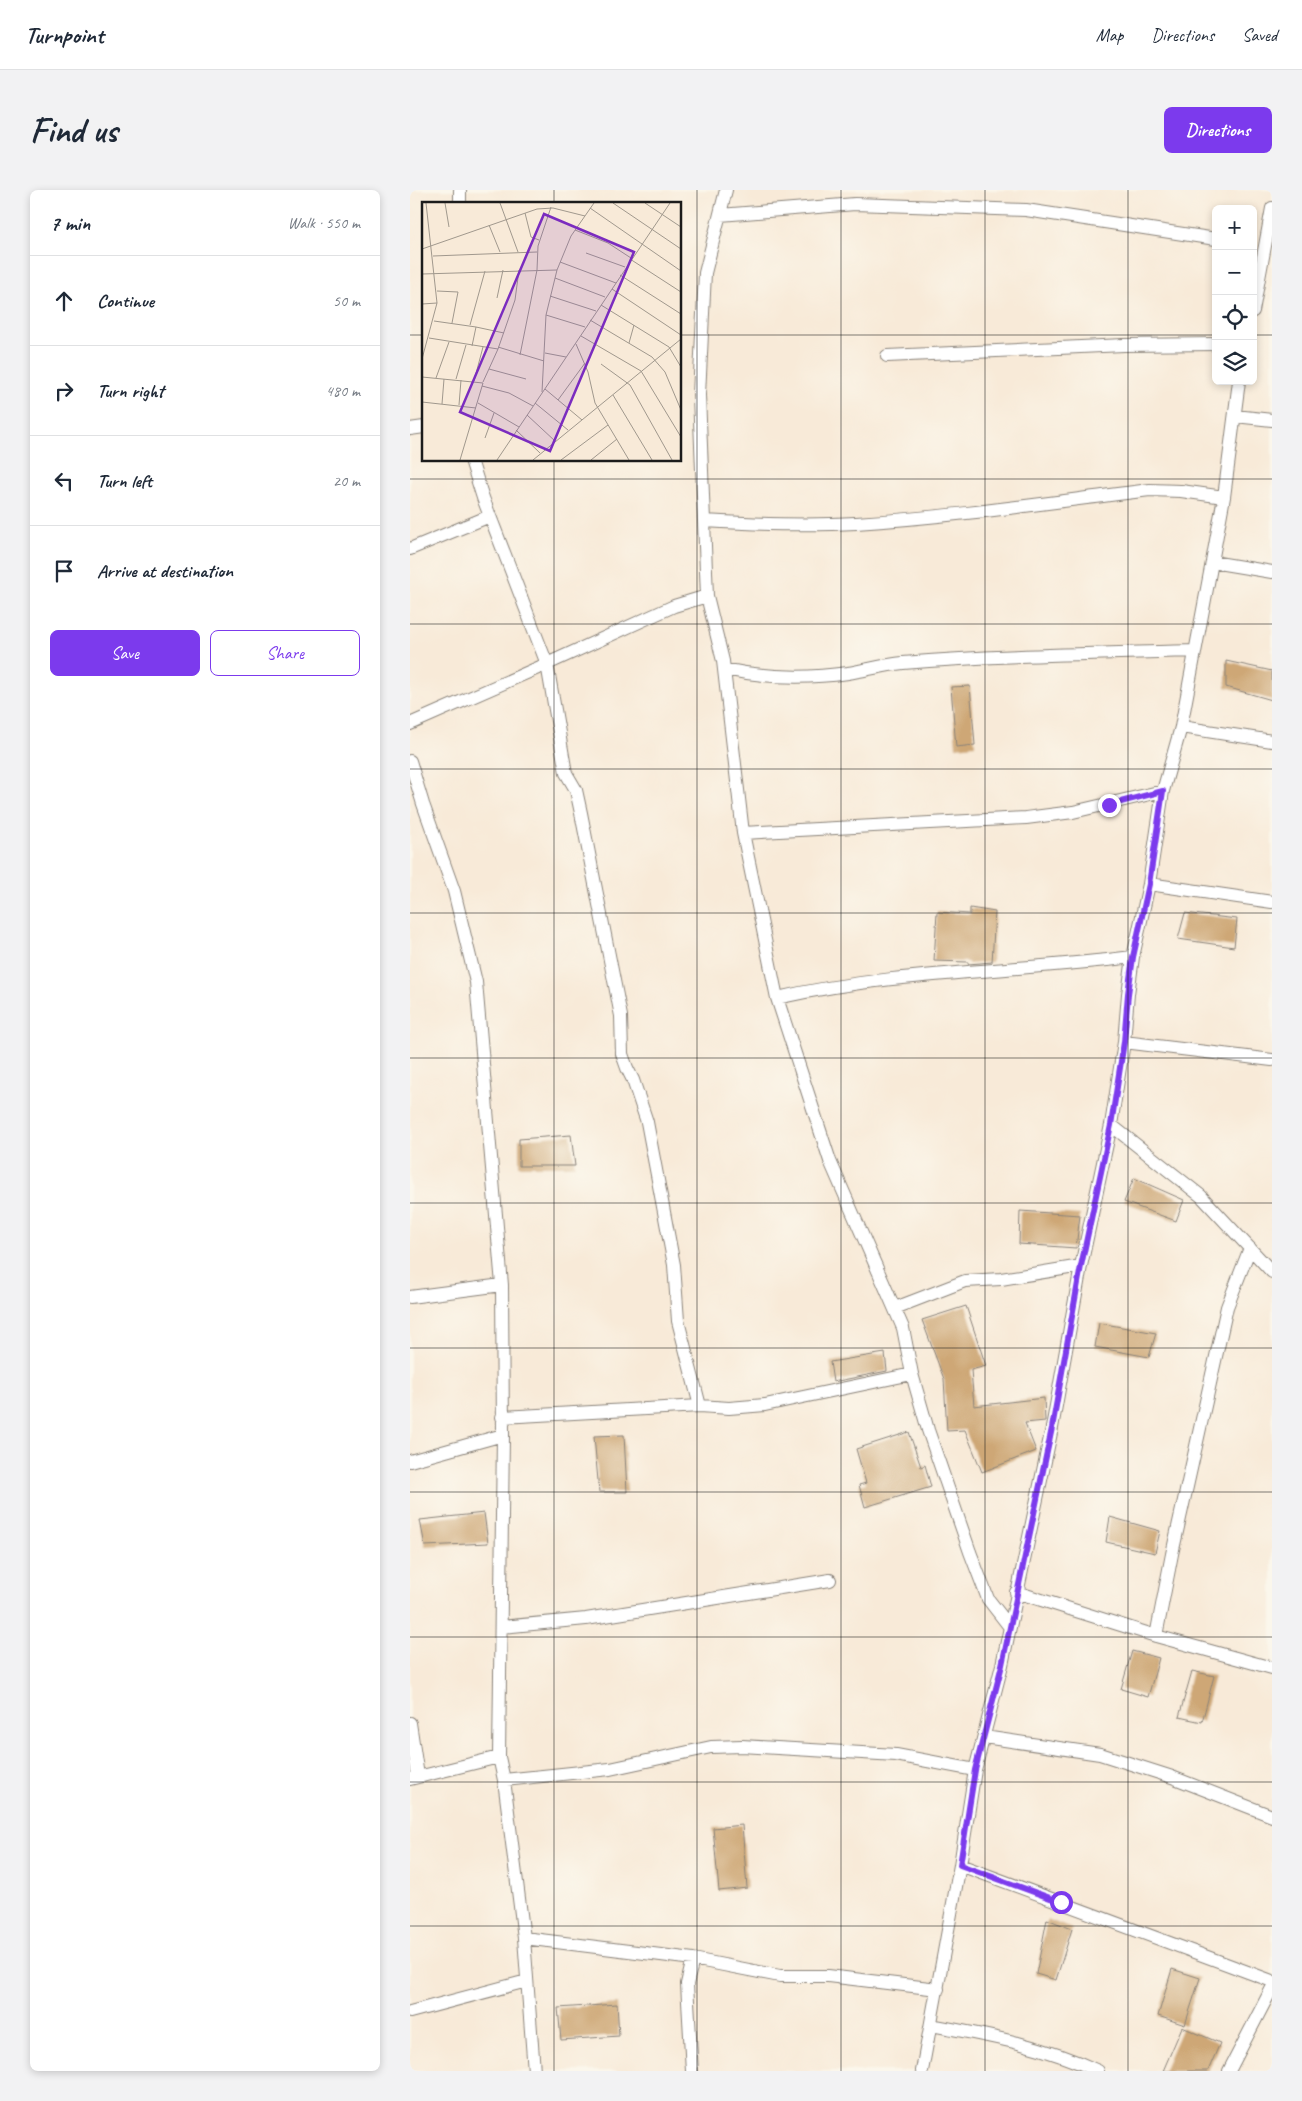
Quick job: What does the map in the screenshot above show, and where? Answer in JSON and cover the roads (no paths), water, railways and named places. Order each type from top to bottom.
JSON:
[{"type":"street","points":[[726,190],[705,273],[699,395],[707,596],[724,669],[743,833],[777,998],[830,1161],[904,1328],[912,1374],[928,1430],[973,1560],[988,1598],[1009,1626]]},
{"type":"street","points":[[720,215],[855,204],[1026,210],[1212,238]]},
{"type":"street","points":[[1257,296],[1267,260],[1259,245],[1272,208]]},
{"type":"street","points":[[887,356],[1124,345],[1212,344]]},
{"type":"street","points":[[922,2071],[960,1865],[975,1770],[1002,1665],[1052,1428],[1081,1266],[1111,1125],[1124,1042],[1133,957],[1149,884],[1163,791],[1181,727],[1224,497],[1239,385]]},
{"type":"street","points":[[1235,416],[1272,420]]},
{"type":"street","points":[[471,461],[490,516],[547,664],[566,773],[576,790],[621,1016],[622,1054],[633,1080],[646,1122],[674,1265],[678,1321],[700,1406]]},
{"type":"street","points":[[704,521],[767,524],[855,523],[948,516],[1150,490],[1181,491],[1224,497]]},
{"type":"street","points":[[410,549],[490,516]]},
{"type":"street","points":[[1212,562],[1272,572]]},
{"type":"street","points":[[410,724],[674,606],[707,596]]},
{"type":"street","points":[[724,669],[755,676],[800,678],[846,673],[902,663],[1194,651]]},
{"type":"street","points":[[1181,727],[1272,740]]},
{"type":"street","points":[[410,762],[454,891],[476,982],[502,1285],[503,1435],[499,1757],[504,1780],[524,1938],[534,2071]]},
{"type":"street","points":[[743,833],[1026,818],[1082,810],[1163,791]]},
{"type":"street","points":[[1149,884],[1272,902]]},
{"type":"street","points":[[777,998],[824,987],[988,970],[1068,965],[1133,957]]},
{"type":"street","points":[[1124,1042],[1272,1060]]},
{"type":"street","points":[[1111,1125],[1201,1196],[1272,1272]]},
{"type":"street","points":[[1156,1636],[1172,1554],[1227,1307],[1250,1248]]},
{"type":"street","points":[[894,1308],[965,1281],[1001,1279],[1081,1266]]},
{"type":"street","points":[[410,1297],[502,1285]]},
{"type":"street","points":[[502,1417],[700,1406],[729,1408],[765,1405],[912,1374]]},
{"type":"street","points":[[410,1461],[503,1435]]},
{"type":"street","points":[[501,1627],[586,1619],[830,1580]]},
{"type":"street","points":[[1016,1592],[1156,1636],[1272,1668]]},
{"type":"street","points":[[410,1723],[414,1777],[499,1757]]},
{"type":"street","points":[[984,1737],[1100,1754],[1172,1777],[1272,1816]]},
{"type":"street","points":[[504,1780],[610,1769],[711,1747],[742,1746],[896,1755],[975,1770]]},
{"type":"street","points":[[960,1865],[1272,1981]]},
{"type":"street","points":[[524,1938],[694,1959],[780,1976],[828,1976],[938,1989]]},
{"type":"street","points":[[692,2071],[687,1984],[694,1959]]},
{"type":"street","points":[[410,2012],[527,1982]]},
{"type":"street","points":[[1229,2071],[1272,1988]]},
{"type":"street","points":[[931,2025],[1006,2039],[1066,2056],[1098,2071]]}]
